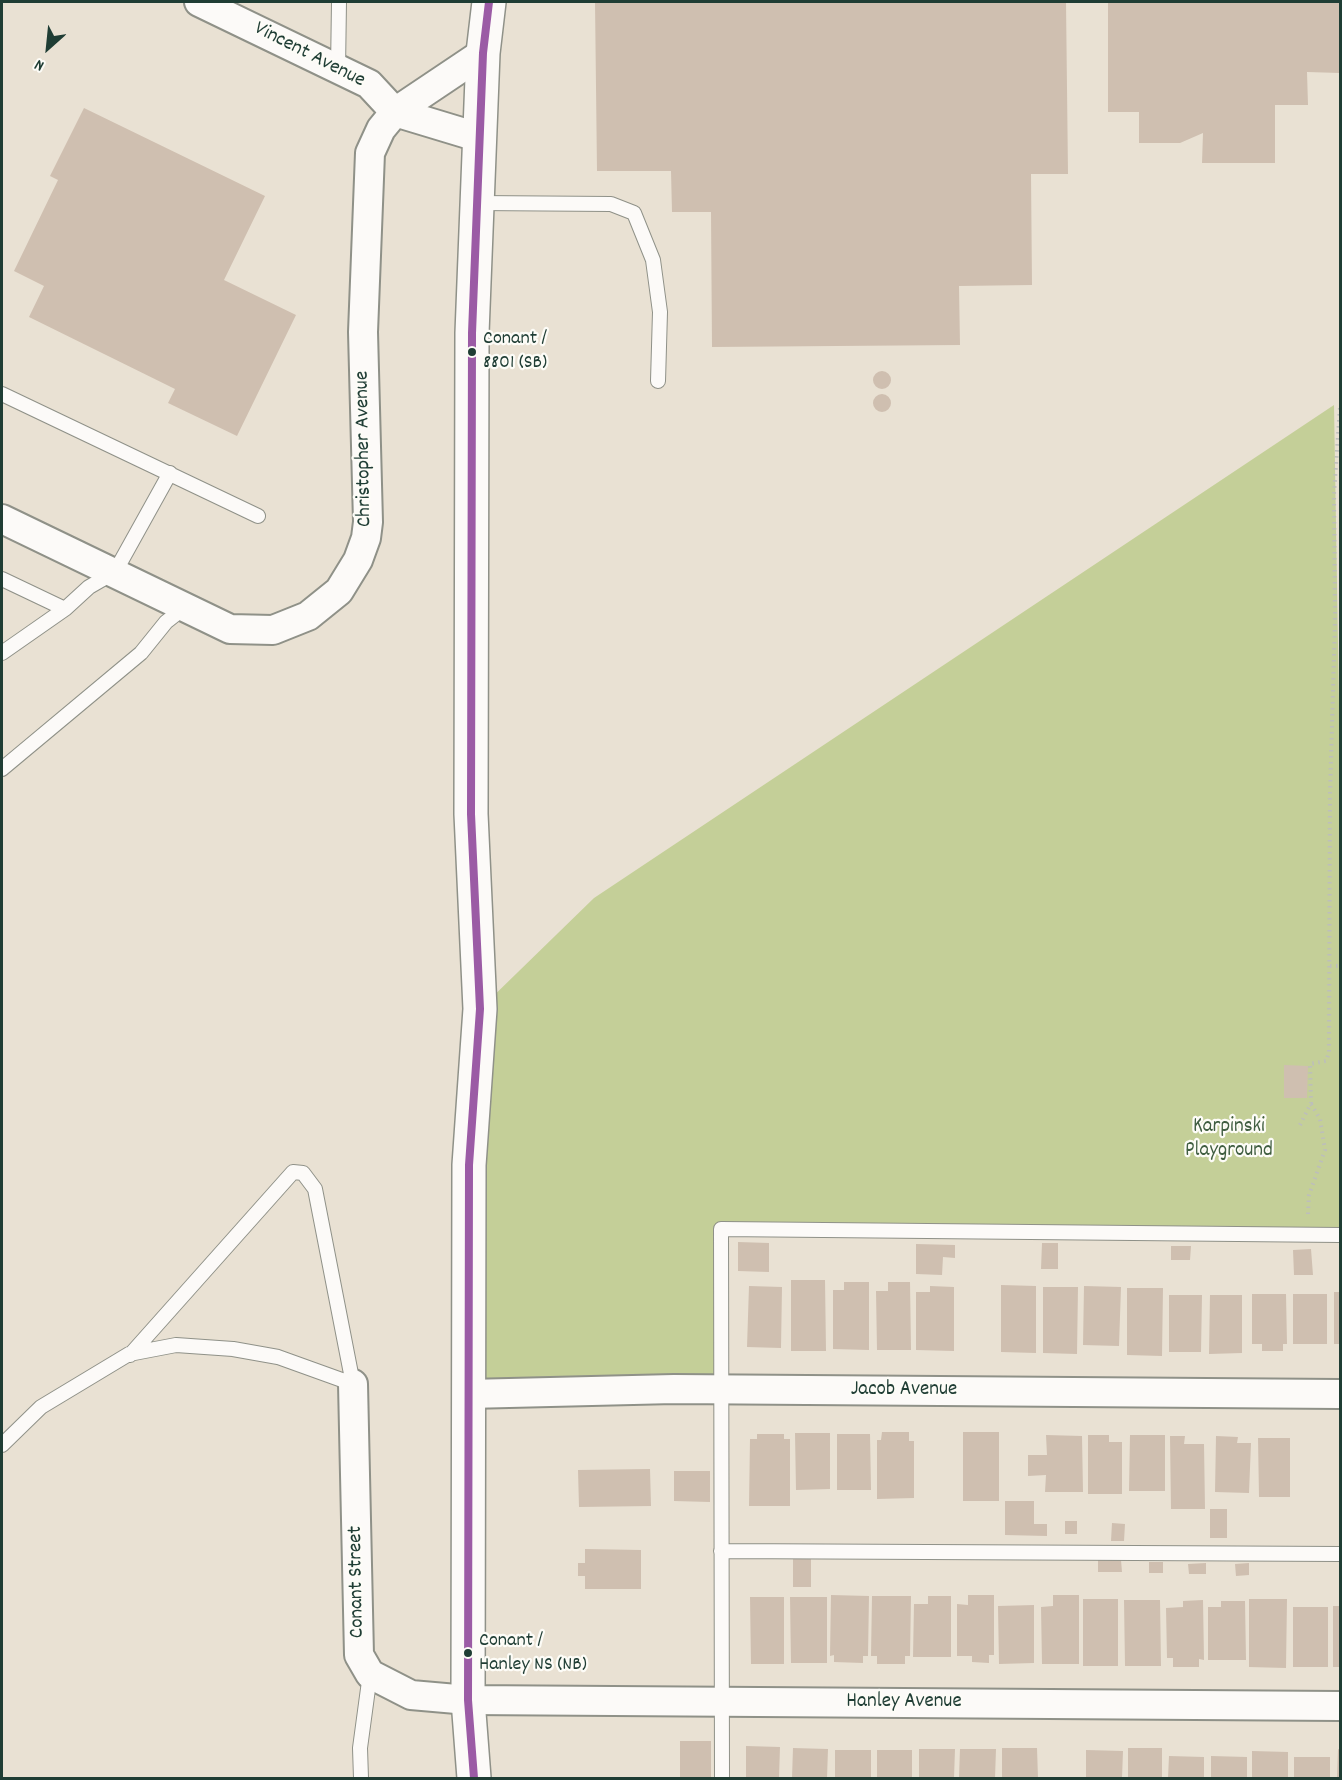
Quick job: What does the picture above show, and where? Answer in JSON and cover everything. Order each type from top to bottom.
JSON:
[{"type":"main road","points":[[474,1779],[468,1700],[469,1165],[480,1009],[471,814],[472,333],[483,53],[489,2]]},
{"type":"street","name":"Vincent Avenue","points":[[199,2],[369,84],[394,112]]},
{"type":"street","name":"Christopher Avenue","points":[[2,519],[230,629],[273,630],[308,616],[339,591],[358,560],[366,538],[368,522],[363,332],[370,153],[381,129],[394,112],[483,53]]},
{"type":"street","points":[[394,112],[481,138]]},
{"type":"street","name":"Conant Street","points":[[352,1384],[360,1655],[370,1674]]},
{"type":"street","name":"Jacob Avenue","points":[[468,1394],[720,1389],[1341,1394]]},
{"type":"street","points":[[370,1674],[411,1695],[468,1700]]},
{"type":"street","name":"Hanley Avenue","points":[[468,1700],[1341,1707]]},
{"type":"lane","points":[[338,69],[339,2]]},
{"type":"lane","points":[[477,203],[611,204],[634,213],[653,260],[660,312],[658,381]]},
{"type":"lane","points":[[2,394],[258,516]]},
{"type":"lane","points":[[2,653],[65,609],[89,586],[115,572],[170,474]]},
{"type":"lane","points":[[2,579],[65,609]]},
{"type":"lane","points":[[2,769],[141,653],[166,622],[185,607]]},
{"type":"lane","points":[[130,1355],[293,1172],[303,1173],[315,1190],[352,1384]]},
{"type":"lane","points":[[722,1779],[721,1229],[1341,1235]]},
{"type":"lane","points":[[2,1445],[41,1407],[129,1354],[176,1345],[278,1357],[352,1384]]},
{"type":"lane","points":[[721,1551],[1341,1554]]},
{"type":"lane","points":[[361,1779],[360,1748],[370,1674]]},
{"type":"path","points":[[1309,1234],[1309,1195],[1324,1150],[1320,1119],[1311,1103],[1310,1064],[1326,1061],[1329,1053],[1334,494],[1341,407]]},
{"type":"path","points":[[1330,966],[1341,966]]},
{"type":"path","points":[[1300,1125],[1311,1103]]},
{"type":"green space","name":"Karpinski Playground","points":[[1334,405],[1340,764],[1340,1235],[722,1229],[720,1389],[468,1394],[480,1009],[594,898]]},
{"type":"building","points":[[595,2],[1066,2],[1068,174],[1031,174],[1032,285],[959,286],[960,345],[712,347],[711,212],[672,212],[671,171],[597,171]]},
{"type":"building","points":[[1108,2],[1340,2],[1340,73],[1307,72],[1308,105],[1275,105],[1275,163],[1202,163],[1203,133],[1180,143],[1139,143],[1139,112],[1108,112]]},
{"type":"building","points":[[84,108],[265,196],[224,280],[296,315],[237,436],[168,403],[175,389],[29,317],[44,286],[14,271],[58,180],[50,176]]},
{"type":"building","points":[[882,371],[888,374],[891,380],[888,386],[882,389],[876,386],[873,380],[876,374]]},
{"type":"building","points":[[882,394],[888,397],[891,403],[888,409],[882,412],[876,409],[873,403],[876,397]]},
{"type":"building","points":[[1284,1065],[1308,1066],[1307,1098],[1284,1098]]},
{"type":"building","points":[[738,1242],[769,1243],[769,1272],[738,1271]]},
{"type":"building","points":[[1042,1243],[1058,1243],[1058,1269],[1041,1269]]},
{"type":"building","points":[[916,1244],[955,1245],[955,1258],[943,1257],[942,1275],[916,1274]]},
{"type":"building","points":[[1171,1246],[1191,1246],[1190,1260],[1171,1260]]},
{"type":"building","points":[[1311,1249],[1313,1275],[1294,1275],[1293,1250]]},
{"type":"building","points":[[791,1280],[825,1280],[826,1351],[791,1351]]},
{"type":"building","points":[[844,1282],[869,1282],[869,1350],[833,1349],[833,1290],[844,1290]]},
{"type":"building","points":[[888,1282],[910,1282],[911,1350],[877,1350],[876,1291],[888,1291]]},
{"type":"building","points":[[1001,1285],[1036,1286],[1036,1353],[1001,1352]]},
{"type":"building","points":[[749,1286],[782,1287],[781,1348],[747,1347]]},
{"type":"building","points":[[930,1286],[954,1287],[954,1351],[916,1350],[916,1292],[930,1292]]},
{"type":"building","points":[[1084,1286],[1121,1287],[1119,1346],[1083,1345]]},
{"type":"building","points":[[1043,1287],[1078,1287],[1077,1354],[1043,1353]]},
{"type":"building","points":[[1127,1288],[1163,1288],[1162,1356],[1127,1355]]},
{"type":"building","points":[[1334,1292],[1340,1292],[1340,1344],[1334,1344]]},
{"type":"building","points":[[1252,1294],[1286,1294],[1287,1344],[1283,1344],[1283,1351],[1262,1351],[1262,1344],[1252,1344]]},
{"type":"building","points":[[1293,1294],[1327,1294],[1327,1344],[1293,1344]]},
{"type":"building","points":[[1169,1295],[1202,1295],[1201,1352],[1169,1352]]},
{"type":"building","points":[[1210,1295],[1242,1295],[1242,1353],[1209,1354]]},
{"type":"building","points":[[882,1432],[909,1432],[909,1441],[914,1441],[914,1498],[877,1499],[877,1440],[881,1440]]},
{"type":"building","points":[[963,1432],[999,1432],[999,1501],[963,1501]]},
{"type":"building","points":[[795,1433],[830,1433],[830,1489],[796,1490]]},
{"type":"building","points":[[757,1434],[784,1434],[784,1439],[790,1439],[790,1506],[749,1506],[750,1439],[757,1439]]},
{"type":"building","points":[[837,1434],[870,1434],[871,1490],[837,1490]]},
{"type":"building","points":[[1046,1435],[1082,1436],[1083,1492],[1045,1492],[1046,1475],[1028,1476],[1028,1455],[1047,1455]]},
{"type":"building","points":[[1088,1435],[1109,1435],[1109,1442],[1122,1442],[1122,1494],[1088,1494]]},
{"type":"building","points":[[1130,1435],[1165,1435],[1165,1491],[1129,1491]]},
{"type":"building","points":[[1170,1436],[1185,1436],[1184,1444],[1204,1444],[1205,1509],[1171,1509]]},
{"type":"building","points":[[1216,1436],[1238,1437],[1237,1443],[1251,1443],[1249,1493],[1215,1492]]},
{"type":"building","points":[[1258,1438],[1290,1438],[1290,1497],[1259,1497]]},
{"type":"building","points":[[650,1469],[651,1506],[579,1507],[578,1470]]},
{"type":"building","points":[[674,1471],[710,1471],[710,1502],[674,1501]]},
{"type":"building","points":[[1005,1501],[1034,1501],[1034,1524],[1047,1524],[1047,1536],[1005,1535]]},
{"type":"building","points":[[1210,1509],[1227,1509],[1227,1538],[1210,1538]]},
{"type":"building","points":[[1065,1521],[1077,1521],[1077,1534],[1065,1534]]},
{"type":"building","points":[[1112,1523],[1125,1524],[1124,1541],[1111,1541]]},
{"type":"building","points":[[585,1549],[641,1550],[641,1589],[585,1589],[585,1576],[578,1576],[578,1563],[585,1563]]},
{"type":"building","points":[[793,1559],[811,1559],[811,1587],[793,1587]]},
{"type":"building","points":[[1098,1560],[1121,1560],[1122,1572],[1098,1572]]},
{"type":"building","points":[[1149,1562],[1163,1562],[1163,1573],[1149,1573]]},
{"type":"building","points":[[1206,1563],[1206,1574],[1189,1574],[1188,1564]]},
{"type":"building","points":[[1249,1563],[1249,1575],[1236,1576],[1235,1564]]},
{"type":"building","points":[[831,1595],[869,1596],[868,1656],[863,1656],[863,1663],[834,1662],[834,1655],[830,1656]]},
{"type":"building","points":[[968,1595],[994,1595],[994,1655],[989,1655],[989,1663],[972,1662],[972,1656],[957,1656],[957,1604],[968,1605]]},
{"type":"building","points":[[1053,1595],[1079,1595],[1079,1664],[1042,1664],[1041,1607],[1053,1606]]},
{"type":"building","points":[[872,1596],[911,1596],[910,1656],[905,1656],[905,1664],[877,1664],[877,1656],[871,1656]]},
{"type":"building","points":[[928,1596],[951,1596],[951,1657],[913,1657],[914,1604],[928,1604]]},
{"type":"building","points":[[750,1597],[784,1597],[784,1664],[751,1664]]},
{"type":"building","points":[[790,1597],[827,1597],[827,1663],[791,1663]]},
{"type":"building","points":[[1083,1599],[1118,1599],[1118,1666],[1083,1666]]},
{"type":"building","points":[[1249,1599],[1287,1599],[1286,1668],[1249,1667]]},
{"type":"building","points":[[1124,1600],[1160,1600],[1161,1666],[1125,1666]]},
{"type":"building","points":[[1203,1600],[1204,1660],[1199,1659],[1199,1667],[1173,1667],[1173,1658],[1167,1658],[1166,1608],[1183,1607],[1183,1601]]},
{"type":"building","points":[[1221,1601],[1245,1601],[1246,1660],[1208,1660],[1208,1607],[1221,1607]]},
{"type":"building","points":[[1034,1605],[1034,1663],[999,1664],[998,1606]]},
{"type":"building","points":[[1333,1606],[1340,1606],[1340,1667],[1333,1667]]},
{"type":"building","points":[[1293,1607],[1328,1607],[1328,1667],[1293,1667]]},
{"type":"building","points":[[680,1741],[711,1741],[711,1778],[680,1778]]},
{"type":"building","points":[[746,1746],[780,1747],[779,1778],[746,1778]]},
{"type":"building","points":[[793,1748],[828,1749],[827,1778],[792,1778]]},
{"type":"building","points":[[1002,1748],[1037,1748],[1038,1778],[1002,1778]]},
{"type":"building","points":[[1128,1748],[1162,1748],[1162,1778],[1128,1778]]},
{"type":"building","points":[[919,1749],[955,1749],[954,1778],[919,1778]]},
{"type":"building","points":[[960,1749],[996,1749],[995,1778],[959,1778]]},
{"type":"building","points":[[1338,1749],[1340,1750],[1340,1778],[1337,1778]]},
{"type":"building","points":[[835,1750],[871,1750],[871,1778],[835,1778]]},
{"type":"building","points":[[877,1750],[912,1750],[912,1778],[877,1778]]},
{"type":"building","points":[[1086,1750],[1123,1751],[1122,1778],[1086,1778]]},
{"type":"building","points":[[1252,1751],[1288,1752],[1288,1778],[1252,1778]]},
{"type":"building","points":[[1169,1756],[1204,1757],[1204,1778],[1168,1778]]},
{"type":"building","points":[[1211,1756],[1247,1757],[1247,1778],[1211,1778]]},
{"type":"building","points":[[1294,1757],[1330,1757],[1330,1778],[1294,1778]]},
{"type":"transit line","points":[[474,1778],[468,1700],[469,1165],[480,1009],[471,814],[472,333],[483,53],[489,2]]},
{"type":"place","name":"Conant / 8801 (SB)","points":[[472,352]]},
{"type":"place","name":"Conant / Hanley NS (NB)","points":[[468,1653]]}]
